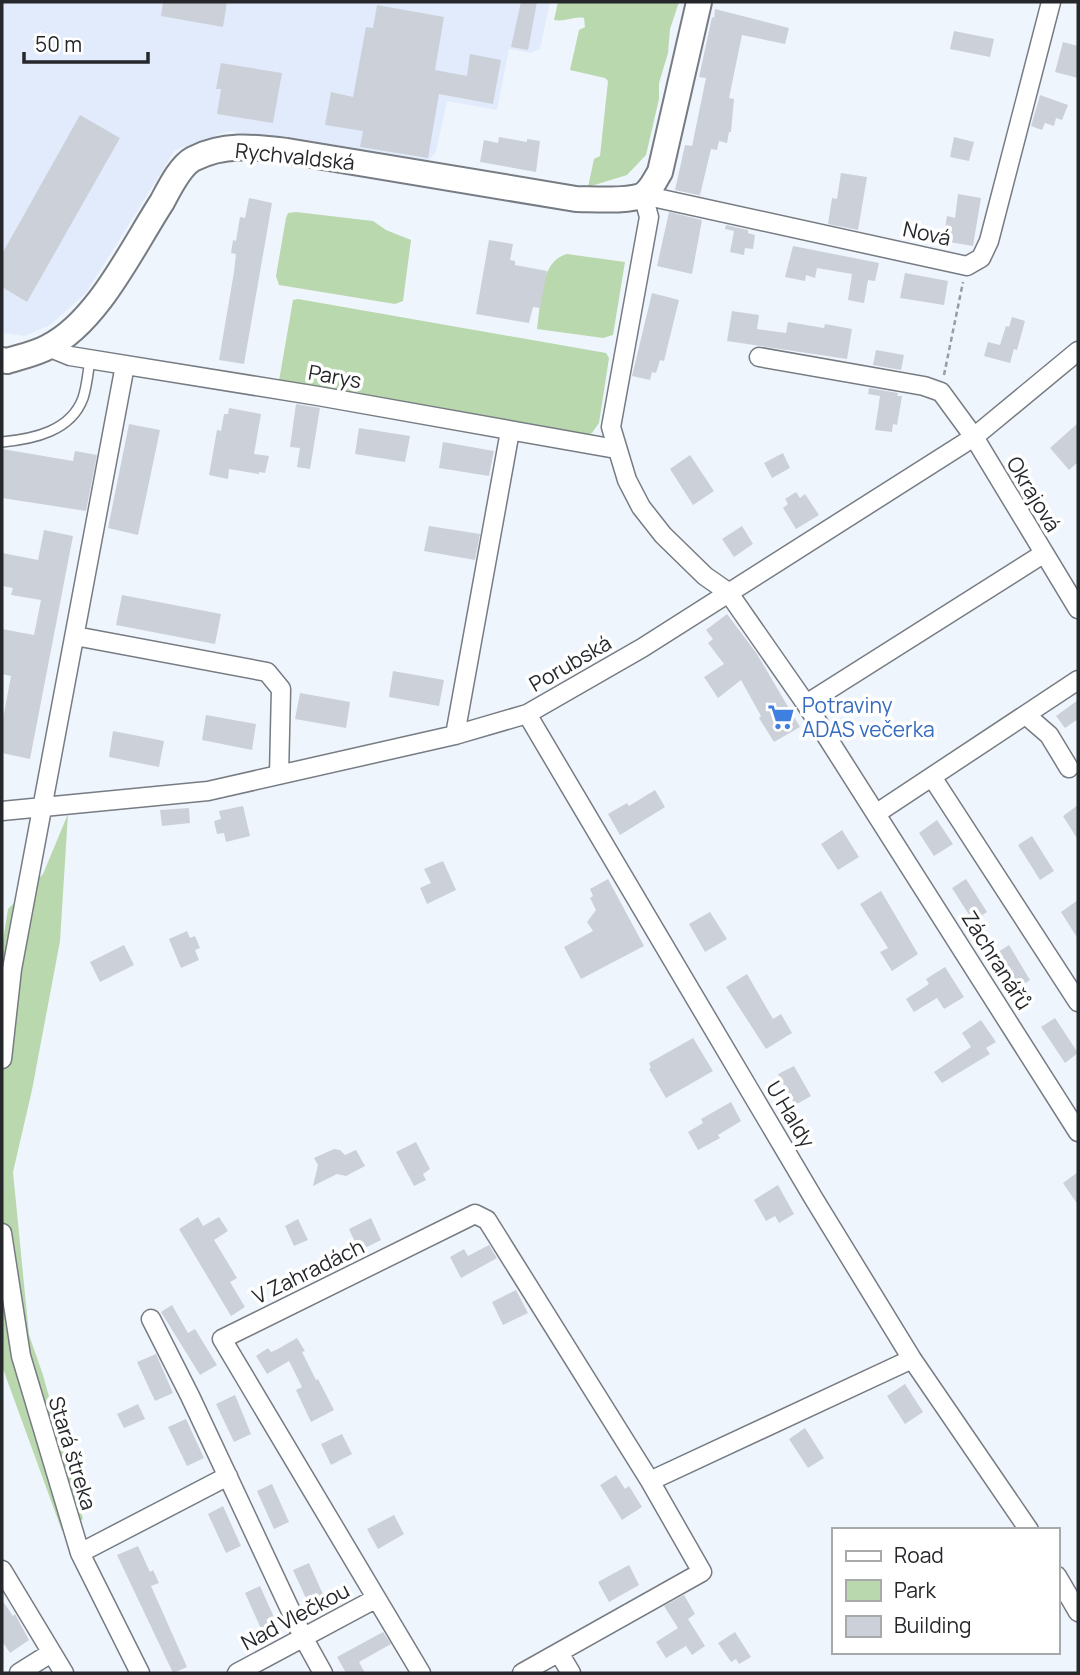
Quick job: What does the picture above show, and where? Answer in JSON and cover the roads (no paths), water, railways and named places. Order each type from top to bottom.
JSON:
[{"type":"street","points":[[699,2],[660,172],[643,195],[649,217],[611,427],[627,480],[641,507],[663,535],[705,576],[728,592]]},
{"type":"street","name":"Nová","points":[[643,195],[967,266],[981,258],[989,241],[1051,2]]},
{"type":"street","name":"Rychvaldská","points":[[2,360],[7,361],[48,347],[80,323],[108,287],[172,184],[191,160],[221,149],[242,146],[287,151],[576,199],[643,195]]},
{"type":"street","name":"Parys","points":[[48,347],[90,360],[318,396],[616,449]]},
{"type":"street","name":"Porubská","points":[[2,811],[208,791],[454,735],[527,713],[642,648],[974,437],[1078,351]]},
{"type":"street","points":[[759,357],[924,386],[941,392],[974,437]]},
{"type":"street","points":[[2,1059],[12,969],[125,365]]},
{"type":"street","points":[[454,735],[510,431]]},
{"type":"street","name":"Okrajová","points":[[974,437],[1078,609]]},
{"type":"street","points":[[806,705],[1043,555]]},
{"type":"street","name":"Záchranářů","points":[[728,592],[877,813],[1078,1132]]},
{"type":"street","points":[[75,636],[267,672],[281,690],[279,775]]},
{"type":"street","points":[[877,813],[1078,680]]},
{"type":"street","name":"U Haldy","points":[[527,713],[814,1199],[912,1359],[1028,1528]]},
{"type":"street","points":[[1027,716],[1049,735],[1069,768]]},
{"type":"street","points":[[932,777],[1073,981],[1078,1002]]},
{"type":"street","name":"V Zahradách","points":[[421,1673],[222,1339],[475,1214],[487,1220],[650,1481],[702,1572],[522,1673]]},
{"type":"street","name":"Stará štreka","points":[[2,1233],[20,1356],[80,1553],[140,1673]]},
{"type":"street","points":[[150,1319],[228,1476],[303,1637],[323,1673]]},
{"type":"street","points":[[650,1481],[912,1359]]},
{"type":"street","points":[[80,1553],[228,1476]]},
{"type":"street","points":[[2,1570],[64,1673]]},
{"type":"street","points":[[1059,1579],[1078,1612]]},
{"type":"street","name":"Nad Vlečkou","points":[[237,1673],[375,1599]]},
{"type":"street","points":[[19,1673],[51,1653]]},
{"type":"street","points":[[559,1653],[571,1673]]},
{"type":"lane","points":[[2,442],[32,439],[72,420],[83,397],[90,360]]},
{"type":"place","name":"Potraviny ADAS večerka","points":[[781,717]]}]
